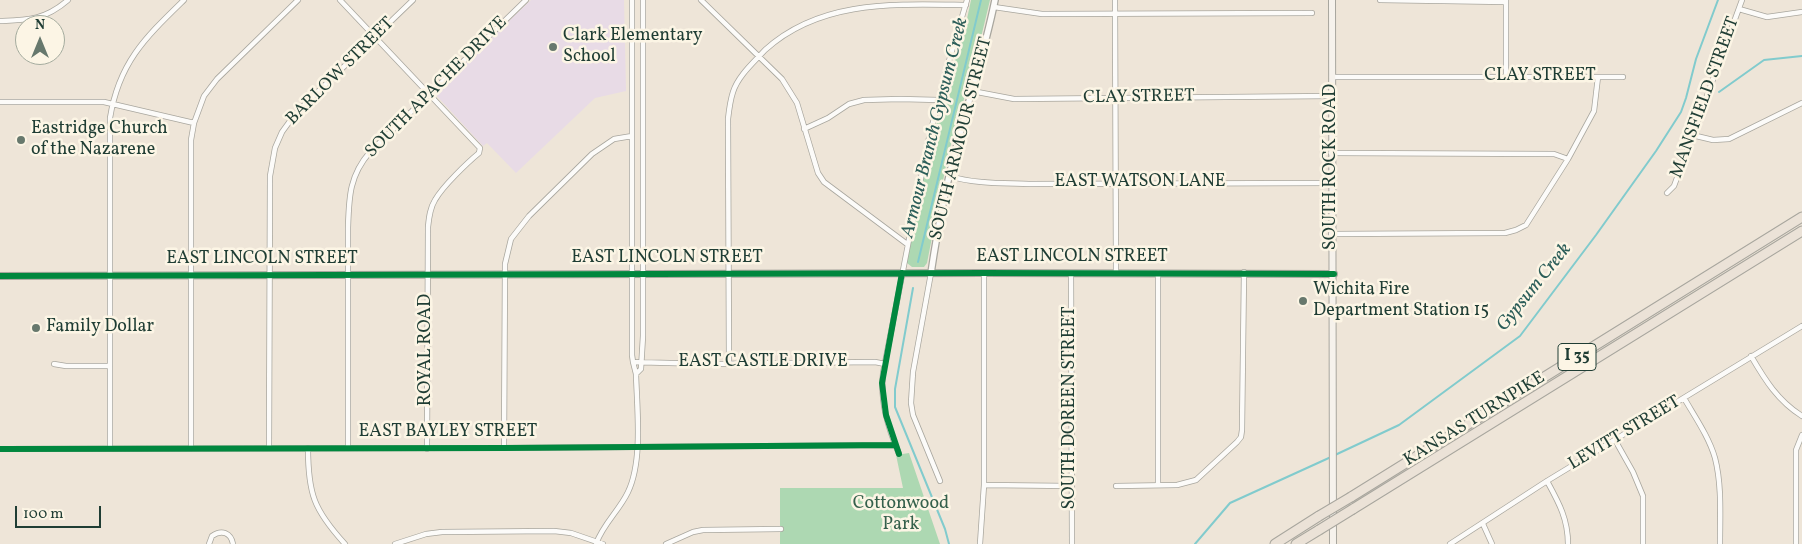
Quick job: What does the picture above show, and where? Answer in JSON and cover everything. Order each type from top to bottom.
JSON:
[{"type":"highway","name":"KANSAS TURNPIKE","points":[[1276,544],[1802,217]]},
{"type":"highway","name":"KANSAS TURNPIKE","points":[[1296,544],[1802,231]]},
{"type":"main road","name":"SOUTH ROCK ROAD","points":[[1332,0],[1333,544]]},
{"type":"street","points":[[0,21],[28,20],[40,17],[53,12],[68,0]]},
{"type":"street","points":[[110,449],[110,118],[112,104],[119,81],[130,59],[145,40],[184,0]]},
{"type":"street","points":[[190,449],[191,140],[194,123],[204,96],[217,79],[298,0]]},
{"type":"street","points":[[340,0],[429,94]]},
{"type":"street","name":"BARLOW STREET","points":[[269,448],[270,176],[275,148],[282,132],[301,108],[413,0]]},
{"type":"street","name":"SOUTH APACHE DRIVE","points":[[348,448],[349,200],[354,174],[370,152],[526,0]]},
{"type":"street","points":[[596,543],[602,528],[628,492],[635,470],[637,448],[636,374],[632,362],[632,0]]},
{"type":"street","points":[[636,374],[641,369],[643,336],[643,0]]},
{"type":"street","points":[[701,0],[782,79],[797,103],[818,173],[824,182],[907,244]]},
{"type":"street","points":[[1115,0],[1116,273]]},
{"type":"street","points":[[1380,0],[1506,1],[1506,77]]},
{"type":"street","name":"MANSFIELD STREET","points":[[1667,193],[1674,186],[1742,0]]},
{"type":"street","points":[[729,364],[728,118],[732,93],[741,76],[776,39],[817,15],[860,5],[966,3]]},
{"type":"street","name":"SOUTH ARMOUR STREET","points":[[899,454],[884,404],[882,383],[907,244],[928,142],[966,3]]},
{"type":"street","points":[[994,3],[1042,14],[1312,13]]},
{"type":"street","name":"SOUTH ARMOUR STREET","points":[[940,481],[913,415],[911,403],[913,372],[949,176],[994,3]]},
{"type":"street","points":[[1739,9],[1767,16],[1802,12]]},
{"type":"street","name":"CLAY STREET","points":[[1332,77],[1623,77]]},
{"type":"street","points":[[1331,234],[1505,233],[1526,225],[1568,159],[1594,111],[1598,77]]},
{"type":"street","name":"CLAY STREET","points":[[972,91],[1014,99],[1332,96]]},
{"type":"street","name":"ROYAL ROAD","points":[[427,449],[427,274],[430,212],[435,199],[480,150],[429,94]]},
{"type":"street","points":[[804,128],[828,118],[849,104],[864,100],[939,100]]},
{"type":"street","points":[[0,102],[112,104],[194,123]]},
{"type":"street","points":[[1692,135],[1712,140],[1729,139],[1802,103]]},
{"type":"street","points":[[504,448],[505,274],[511,238],[529,216],[592,154],[614,139],[632,136]]},
{"type":"street","points":[[1331,153],[1554,154],[1568,159]]},
{"type":"street","name":"EAST WATSON LANE","points":[[949,176],[962,180],[984,182],[1116,184],[1195,182],[1331,183]]},
{"type":"street","points":[[1116,486],[1183,484],[1196,480],[1239,440],[1242,430],[1244,272]]},
{"type":"street","name":"EAST LINCOLN STREET","points":[[0,276],[1244,272],[1334,274]]},
{"type":"street","points":[[980,544],[984,485],[984,273]]},
{"type":"street","name":"SOUTH DOREEN STREET","points":[[1071,273],[1072,544]]},
{"type":"street","points":[[1158,273],[1158,485]]},
{"type":"street","name":"LEVITT STREET","points":[[1450,544],[1547,481],[1802,326]]},
{"type":"street","points":[[1751,356],[1773,391],[1791,409],[1802,416]]},
{"type":"street","name":"EAST CASTLE DRIVE","points":[[632,362],[729,364],[875,362],[885,364]]},
{"type":"street","points":[[54,364],[66,366],[110,366]]},
{"type":"street","points":[[1684,398],[1702,428],[1715,457],[1720,500],[1720,544]]},
{"type":"street","points":[[1796,544],[1796,450],[1802,435]]},
{"type":"street","points":[[1615,440],[1633,472],[1642,496],[1643,544]]},
{"type":"street","name":"EAST BAYLEY STREET","points":[[0,449],[427,449],[895,445]]},
{"type":"street","points":[[308,448],[309,481],[314,500],[327,523],[345,544]]},
{"type":"street","points":[[1547,481],[1564,512],[1568,544]]},
{"type":"street","points":[[984,485],[1071,486]]},
{"type":"street","points":[[1483,524],[1492,544]]},
{"type":"street","points":[[666,544],[672,543],[693,532],[703,530],[781,529]]},
{"type":"street","points":[[395,544],[426,534],[460,531],[562,532],[604,544]]},
{"type":"street","points":[[209,544],[212,536],[219,532],[224,532],[230,536],[233,544]]},
{"type":"shaded area","name":"Clark Elementary School","points":[[531,0],[624,0],[626,91],[595,98],[516,173],[487,143],[483,146],[435,94],[435,91]]},
{"type":"green space","points":[[971,0],[990,0],[948,155],[927,263],[924,267],[912,267],[907,263],[907,259],[928,154]]},
{"type":"green space","name":"Cottonwood Park","points":[[909,453],[940,544],[780,544],[780,488],[903,488],[896,455]]},
{"type":"waterway","name":"Armour Branch Gypsum Creek","points":[[918,262],[981,0]]},
{"type":"waterway","name":"Gypsum Creek","points":[[1335,455],[1399,425],[1520,336],[1596,235],[1656,151],[1681,112],[1696,59],[1718,0]]},
{"type":"waterway","points":[[1719,92],[1764,60],[1802,56]]},
{"type":"waterway","name":"Armour Branch Gypsum Creek","points":[[913,288],[895,389],[895,407],[945,529],[949,544]]},
{"type":"waterway","name":"Gypsum Creek","points":[[1195,544],[1230,503],[1331,457]]},
{"type":"cycle path","points":[[899,454],[886,415],[882,383],[902,273]]},
{"type":"cycle path","points":[[0,276],[984,273],[1334,274]]},
{"type":"cycle path","points":[[0,449],[895,445]]},
{"type":"place","name":"Clark Elementary School","points":[[553,47]]},
{"type":"place","name":"Eastridge Church of the Nazarene","points":[[21,140]]},
{"type":"place","name":"Wichita Fire Department Station 15","points":[[1303,301]]},
{"type":"place","name":"Family Dollar","points":[[36,328]]}]
